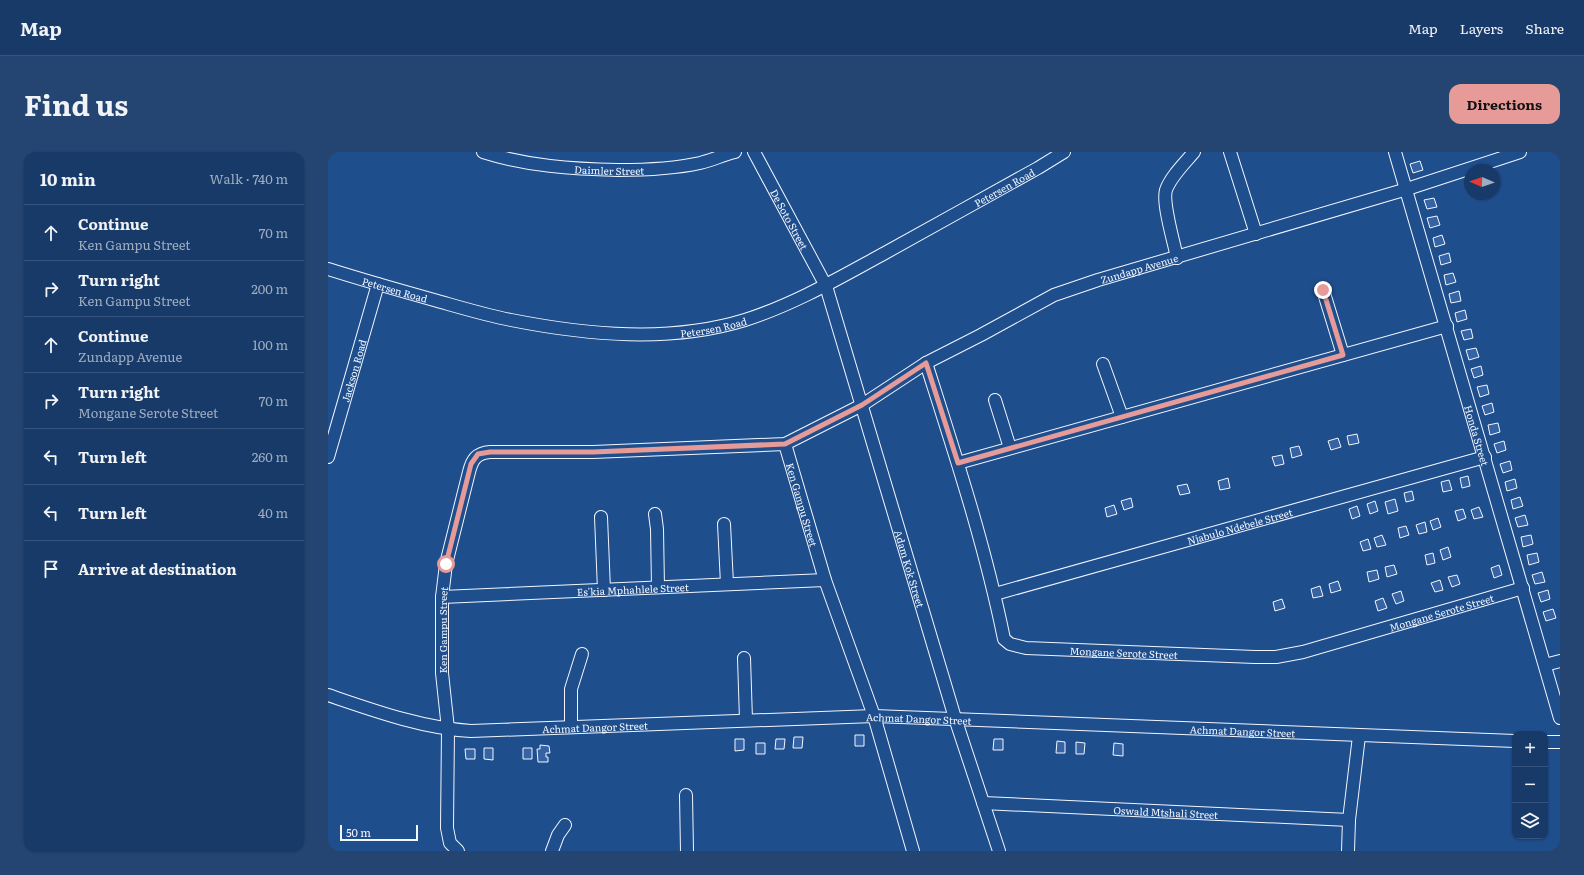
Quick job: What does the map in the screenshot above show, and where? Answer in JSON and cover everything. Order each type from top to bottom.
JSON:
[{"type":"street","name":"Daimler Street","points":[[483,152],[550,167],[591,170],[640,170],[700,163],[735,152]]},
{"type":"street","name":"De Soto Street","points":[[754,152],[826,286]]},
{"type":"street","name":"Petersen Road","points":[[328,269],[510,320],[556,328],[612,333],[646,334],[701,330],[743,320],[785,305],[826,286],[1064,152]]},
{"type":"street","points":[[1177,258],[1165,201],[1166,191],[1170,182],[1194,152]]},
{"type":"street","points":[[1230,152],[1256,234]]},
{"type":"street","name":"Honda Street","points":[[1395,152],[1485,456],[1560,718]]},
{"type":"street","name":"Zundapp Avenue","points":[[785,444],[862,405],[926,363],[1054,295],[1098,280],[1177,258],[1407,189],[1520,152]]},
{"type":"street","name":"Jackson Road","points":[[328,457],[378,284]]},
{"type":"street","name":"Adam Kok Street","points":[[826,286],[955,718],[999,851]]},
{"type":"street","points":[[1323,290],[1343,355]]},
{"type":"street","points":[[958,463],[1447,326]]},
{"type":"street","name":"Mongane Serote Street","points":[[926,363],[958,463],[995,594],[1004,639],[1010,644],[1026,648],[1255,658],[1276,656],[1303,652],[1523,588]]},
{"type":"street","points":[[1103,364],[1122,417]]},
{"type":"street","points":[[995,400],[1010,448]]},
{"type":"street","name":"Ken Gampu Street","points":[[458,851],[450,843],[448,832],[448,729],[442,673],[442,597],[446,564],[469,472],[474,459],[478,454],[490,452],[593,452],[785,444],[825,580],[874,716],[913,851]]},
{"type":"street","name":"Njabulo Ndebele Street","points":[[995,594],[1485,456]]},
{"type":"street","points":[[655,514],[657,529],[658,587]]},
{"type":"street","points":[[601,517],[604,590]]},
{"type":"street","points":[[724,524],[726,584]]},
{"type":"street","name":"Es'kia Mphahlele Street","points":[[442,597],[825,580]]},
{"type":"street","points":[[571,727],[571,689],[582,654]]},
{"type":"street","points":[[744,658],[746,720]]},
{"type":"street","points":[[1545,665],[1560,661]]},
{"type":"street","name":"Achmat Dangor Street","points":[[328,695],[427,726],[471,731],[874,716],[1512,741]]},
{"type":"street","points":[[1348,851],[1349,820],[1359,736]]},
{"type":"street","points":[[1548,742],[1560,742]]},
{"type":"street","points":[[686,795],[687,851]]},
{"type":"street","name":"Oswald Mtshali Street","points":[[983,803],[1349,820]]},
{"type":"street","points":[[552,851],[558,835],[565,825]]},
{"type":"building","points":[[1420,161],[1423,170],[1413,173],[1410,164]]},
{"type":"building","points":[[1434,198],[1437,207],[1427,209],[1424,200]]},
{"type":"building","points":[[1437,216],[1440,225],[1430,228],[1427,218]]},
{"type":"building","points":[[1442,235],[1445,244],[1435,247],[1433,238]]},
{"type":"building","points":[[1449,253],[1451,262],[1441,265],[1439,256]]},
{"type":"building","points":[[1453,273],[1456,282],[1446,285],[1444,275]]},
{"type":"building","points":[[1459,291],[1461,301],[1451,303],[1449,294]]},
{"type":"building","points":[[1465,310],[1467,319],[1457,322],[1455,313]]},
{"type":"building","points":[[1471,329],[1473,338],[1464,340],[1461,331]]},
{"type":"building","points":[[1476,348],[1479,357],[1469,360],[1466,350]]},
{"type":"building","points":[[1481,366],[1483,375],[1474,378],[1471,369]]},
{"type":"building","points":[[1487,385],[1489,394],[1480,397],[1477,387]]},
{"type":"building","points":[[1492,403],[1494,412],[1485,415],[1482,406]]},
{"type":"building","points":[[1498,423],[1500,432],[1490,435],[1488,425]]},
{"type":"building","points":[[1357,434],[1359,443],[1349,445],[1347,436]]},
{"type":"building","points":[[1338,438],[1341,447],[1331,450],[1328,441]]},
{"type":"building","points":[[1504,441],[1506,450],[1497,453],[1494,444]]},
{"type":"building","points":[[1299,446],[1302,455],[1292,458],[1290,448]]},
{"type":"building","points":[[1282,455],[1284,464],[1275,466],[1272,457]]},
{"type":"building","points":[[1510,461],[1512,470],[1503,473],[1500,464]]},
{"type":"building","points":[[1468,476],[1470,486],[1462,488],[1460,478]]},
{"type":"building","points":[[1228,478],[1230,488],[1220,490],[1218,481]]},
{"type":"building","points":[[1515,479],[1517,488],[1507,491],[1505,482]]},
{"type":"building","points":[[1449,480],[1452,490],[1443,492],[1441,482]]},
{"type":"building","points":[[1187,484],[1190,493],[1180,495],[1177,486]]},
{"type":"building","points":[[1412,491],[1414,500],[1406,502],[1404,493]]},
{"type":"building","points":[[1520,497],[1523,506],[1513,509],[1511,500]]},
{"type":"building","points":[[1131,498],[1133,507],[1124,510],[1121,501]]},
{"type":"building","points":[[1395,499],[1398,511],[1388,514],[1385,502]]},
{"type":"building","points":[[1375,501],[1378,511],[1370,514],[1367,504]]},
{"type":"building","points":[[1114,505],[1117,514],[1107,517],[1105,508]]},
{"type":"building","points":[[1357,506],[1360,516],[1352,519],[1349,509]]},
{"type":"building","points":[[1479,507],[1483,517],[1474,519],[1471,510]]},
{"type":"building","points":[[1463,509],[1466,518],[1458,521],[1455,511]]},
{"type":"building","points":[[1525,515],[1528,525],[1518,527],[1515,518]]},
{"type":"building","points":[[1438,518],[1441,527],[1433,530],[1430,521]]},
{"type":"building","points":[[1425,522],[1427,532],[1419,534],[1416,525]]},
{"type":"building","points":[[1406,526],[1409,535],[1400,538],[1398,528]]},
{"type":"building","points":[[1382,535],[1386,545],[1377,547],[1374,538]]},
{"type":"building","points":[[1531,535],[1533,544],[1523,547],[1521,537]]},
{"type":"building","points":[[1368,539],[1371,549],[1363,551],[1360,542]]},
{"type":"building","points":[[1448,547],[1451,557],[1443,560],[1440,550]]},
{"type":"building","points":[[1433,553],[1435,563],[1427,565],[1425,555]]},
{"type":"building","points":[[1537,553],[1539,562],[1529,565],[1527,555]]},
{"type":"building","points":[[1394,565],[1397,574],[1387,577],[1385,567]]},
{"type":"building","points":[[1499,565],[1502,575],[1494,578],[1491,568]]},
{"type":"building","points":[[1377,570],[1379,579],[1369,582],[1367,572]]},
{"type":"building","points":[[1542,572],[1545,582],[1535,584],[1532,575]]},
{"type":"building","points":[[1457,575],[1460,584],[1452,587],[1448,577]]},
{"type":"building","points":[[1440,580],[1443,590],[1435,592],[1431,583]]},
{"type":"building","points":[[1338,581],[1341,590],[1331,593],[1329,584]]},
{"type":"building","points":[[1320,586],[1323,596],[1313,598],[1311,589]]},
{"type":"building","points":[[1548,590],[1550,599],[1541,602],[1538,593]]},
{"type":"building","points":[[1401,591],[1404,601],[1396,604],[1392,594]]},
{"type":"building","points":[[1383,598],[1387,608],[1378,611],[1375,601]]},
{"type":"building","points":[[1282,599],[1285,608],[1275,611],[1273,602]]},
{"type":"building","points":[[1553,609],[1556,618],[1546,621],[1543,612]]},
{"type":"building","points":[[855,735],[864,735],[864,746],[855,746]]},
{"type":"building","points":[[794,737],[803,737],[802,748],[793,748]]},
{"type":"building","points":[[735,739],[744,739],[744,750],[735,751]]},
{"type":"building","points":[[776,739],[785,739],[784,749],[775,749]]},
{"type":"building","points":[[994,739],[1003,739],[1003,750],[993,750]]},
{"type":"building","points":[[1057,741],[1065,742],[1065,753],[1056,753]]},
{"type":"building","points":[[1076,742],[1085,743],[1084,754],[1076,754]]},
{"type":"building","points":[[756,743],[765,743],[765,754],[756,754]]},
{"type":"building","points":[[1114,743],[1123,744],[1123,756],[1113,755]]},
{"type":"building","points":[[540,745],[549,746],[550,753],[546,753],[548,762],[538,762],[537,749],[540,749]]},
{"type":"building","points":[[484,748],[493,748],[493,760],[484,759]]},
{"type":"building","points":[[523,748],[532,748],[532,759],[523,759]]},
{"type":"building","points":[[465,749],[475,749],[475,759],[466,759]]},
{"type":"route","points":[[446,564],[471,464],[478,454],[484,452],[593,452],[785,444],[862,405],[926,363],[958,463],[1343,355],[1323,290]]}]
